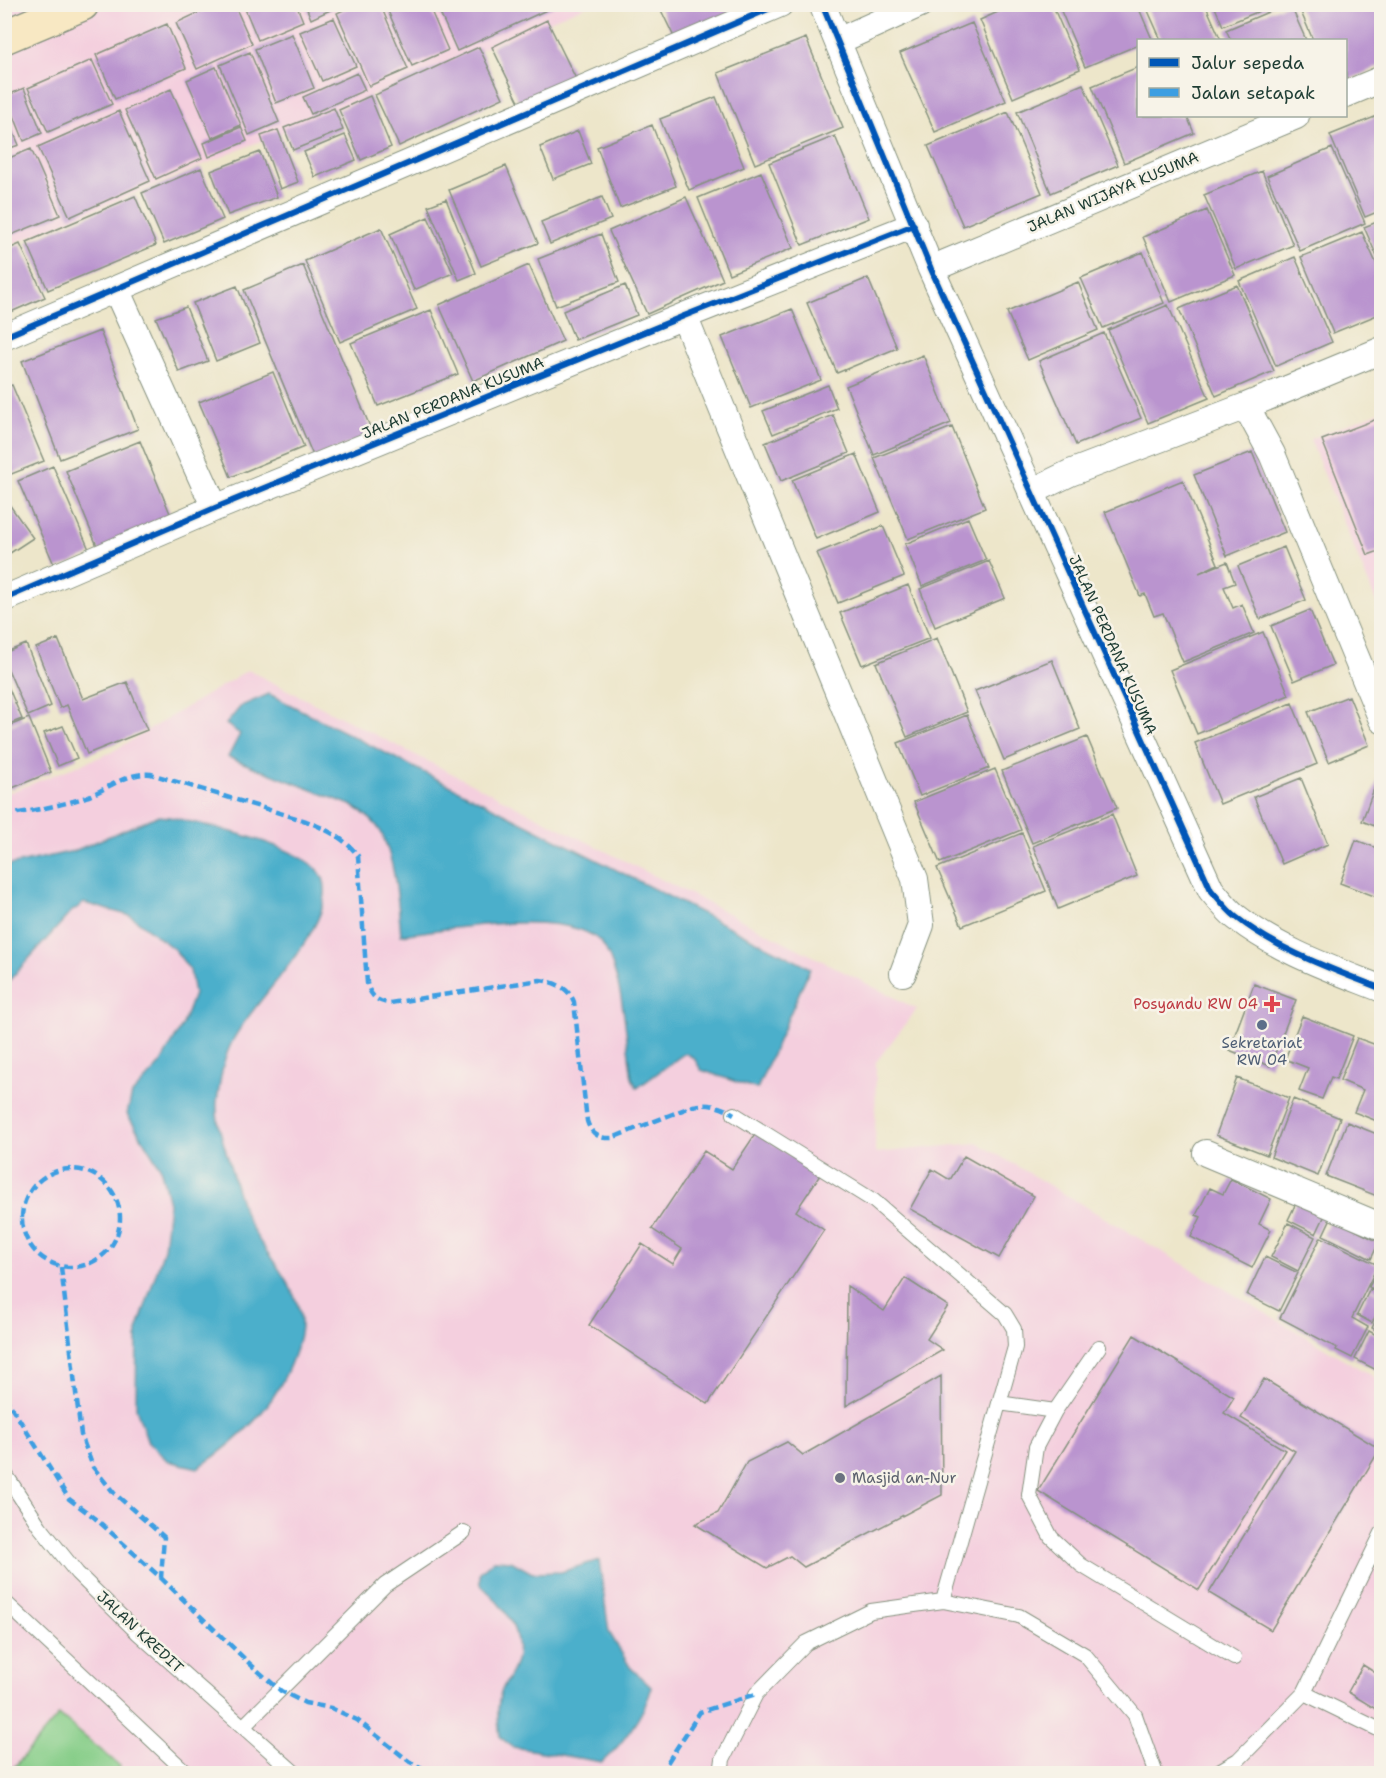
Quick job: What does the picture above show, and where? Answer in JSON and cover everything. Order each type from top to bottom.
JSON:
[{"type":"main road","points":[[4,37],[82,4]]},
{"type":"street","points":[[4,337],[780,4]]},
{"type":"street","name":"JALAN PERDANA KUSUMA","points":[[822,4],[931,269],[1210,890],[1235,916],[1269,940],[1299,955],[1382,989]]},
{"type":"street","points":[[838,41],[920,4]]},
{"type":"street","points":[[1347,94],[1382,79]]},
{"type":"street","name":"JALAN WIJAYA KUSUMA","points":[[931,269],[1294,117]]},
{"type":"street","name":"JALAN PERDANA KUSUMA","points":[[4,599],[215,508],[684,316],[914,225]]},
{"type":"street","points":[[116,289],[215,508]]},
{"type":"street","points":[[684,316],[915,879],[921,925],[903,973]]},
{"type":"street","points":[[1031,492],[1070,473],[1246,406],[1382,350]]},
{"type":"street","points":[[1246,406],[1272,454],[1382,720]]},
{"type":"street","points":[[1206,1154],[1382,1227]]},
{"type":"lane","points":[[734,1114],[874,1201],[1005,1314],[1014,1329],[1015,1347],[943,1600]]},
{"type":"lane","points":[[1099,1347],[1055,1411],[1036,1447],[1029,1495],[1051,1537],[1081,1565],[1234,1658]]},
{"type":"lane","points":[[999,1403],[1055,1411]]},
{"type":"lane","name":"JALAN KREDIT","points":[[4,1472],[40,1527],[77,1573],[138,1633],[296,1773]]},
{"type":"lane","points":[[244,1726],[378,1591],[464,1532]]},
{"type":"lane","points":[[1214,1773],[1238,1760],[1304,1693],[1382,1533]]},
{"type":"lane","points":[[721,1773],[723,1759],[756,1694],[806,1643],[871,1611],[943,1600],[1019,1616],[1085,1655],[1135,1715],[1156,1773]]},
{"type":"lane","points":[[4,1601],[188,1773]]},
{"type":"lane","points":[[1304,1693],[1382,1731]]},
{"type":"shaded area","points":[[5,5],[588,5],[5,247]]},
{"type":"shaded area","points":[[1381,411],[1381,614],[1310,439]]},
{"type":"shaded area","points":[[248,670],[917,1009],[876,1062],[875,1153],[978,1143],[1381,1381],[1381,1773],[5,1774],[5,794],[110,753]]},
{"type":"green space","points":[[59,1715],[120,1766],[113,1773],[9,1773]]},
{"type":"water","points":[[269,694],[810,968],[757,1089],[701,1070],[694,1058],[685,1053],[637,1088],[632,1078],[616,977],[605,948],[591,935],[569,927],[541,923],[510,923],[401,935],[390,857],[379,828],[353,806],[228,757],[240,734],[226,724],[241,706]]},
{"type":"water","points":[[157,816],[170,817],[254,838],[298,856],[314,867],[323,878],[325,896],[319,917],[307,938],[292,961],[243,1023],[233,1040],[224,1062],[217,1101],[220,1130],[245,1215],[295,1297],[300,1315],[299,1339],[286,1375],[266,1406],[242,1433],[198,1468],[168,1461],[148,1442],[136,1408],[137,1331],[164,1249],[169,1203],[160,1167],[127,1114],[132,1094],[160,1064],[183,1024],[194,994],[190,970],[175,950],[131,916],[84,903],[71,912],[5,985],[5,866],[74,851]]},
{"type":"water","points":[[494,1560],[511,1561],[532,1573],[561,1572],[599,1560],[609,1632],[630,1667],[651,1687],[649,1697],[632,1728],[602,1762],[513,1747],[500,1737],[499,1701],[515,1665],[518,1649],[517,1638],[509,1618],[480,1584],[480,1572]]},
{"type":"building","points":[[217,4],[234,4],[252,44],[197,69],[176,23]]},
{"type":"building","points":[[243,4],[296,4],[303,21],[258,40]]},
{"type":"building","points":[[305,4],[343,4],[311,19]]},
{"type":"building","points":[[356,4],[380,4],[408,69],[369,86],[337,13]]},
{"type":"building","points":[[385,4],[428,4],[448,50],[412,66]]},
{"type":"building","points":[[436,4],[552,4],[553,7],[457,51]]},
{"type":"building","points":[[658,4],[752,4],[676,41]]},
{"type":"building","points":[[1016,4],[1052,4],[1080,69],[1013,98],[980,20]]},
{"type":"building","points":[[1058,4],[1137,4],[1152,39],[1137,39],[1137,45],[1085,67]]},
{"type":"building","points":[[1145,4],[1205,4],[1221,39],[1161,39]]},
{"type":"building","points":[[1290,4],[1306,39],[1230,39],[1226,30]]},
{"type":"building","points":[[1214,5],[1274,5],[1223,26]]},
{"type":"building","points":[[1298,5],[1375,5],[1382,19],[1382,65],[1347,81],[1347,39],[1313,39]]},
{"type":"building","points":[[334,18],[356,66],[322,81],[300,32]]},
{"type":"building","points":[[547,20],[576,79],[521,106],[492,47]]},
{"type":"building","points":[[972,23],[1006,101],[935,132],[900,53]]},
{"type":"building","points":[[167,24],[186,68],[115,99],[96,55]]},
{"type":"building","points":[[292,34],[314,88],[276,103],[255,49]]},
{"type":"building","points":[[806,38],[843,128],[755,164],[718,73]]},
{"type":"building","points":[[479,47],[503,98],[399,146],[375,95]]},
{"type":"building","points":[[250,52],[279,122],[249,135],[220,65]]},
{"type":"building","points":[[92,60],[112,104],[48,132],[28,88]]},
{"type":"building","points":[[216,67],[241,125],[212,138],[187,80]]},
{"type":"building","points":[[1137,67],[1137,117],[1187,117],[1194,133],[1124,163],[1092,86]]},
{"type":"building","points":[[357,73],[365,90],[311,114],[303,97]]},
{"type":"building","points":[[1083,84],[1118,165],[1051,193],[1017,112]]},
{"type":"building","points":[[24,88],[42,133],[24,141],[6,96]]},
{"type":"building","points":[[171,89],[202,158],[156,179],[125,110]]},
{"type":"building","points":[[370,96],[391,147],[361,160],[339,110]]},
{"type":"building","points":[[716,97],[744,167],[689,190],[660,119]]},
{"type":"building","points":[[334,108],[343,130],[293,150],[284,128]]},
{"type":"building","points":[[4,110],[19,145],[4,150]]},
{"type":"building","points":[[119,111],[150,181],[70,217],[38,147]]},
{"type":"building","points":[[1008,112],[1042,193],[963,226],[928,146]]},
{"type":"building","points":[[1382,114],[1382,210],[1365,217],[1330,135]]},
{"type":"building","points":[[652,125],[676,186],[620,208],[597,147]]},
{"type":"building","points":[[241,127],[247,141],[209,157],[204,143]]},
{"type":"building","points":[[278,130],[298,182],[280,189],[261,136]]},
{"type":"building","points":[[578,131],[591,164],[553,179],[540,147]]},
{"type":"building","points":[[345,135],[356,160],[315,177],[304,152]]},
{"type":"building","points":[[835,136],[869,218],[802,245],[769,163]]},
{"type":"building","points":[[1332,148],[1365,223],[1300,251],[1267,176]]},
{"type":"building","points":[[31,149],[60,215],[4,238],[4,160]]},
{"type":"building","points":[[260,152],[277,197],[228,215],[211,171]]},
{"type":"building","points":[[506,166],[538,243],[481,266],[449,190]]},
{"type":"building","points":[[201,168],[223,219],[164,244],[142,193]]},
{"type":"building","points":[[1262,171],[1293,245],[1236,269],[1204,195]]},
{"type":"building","points":[[761,172],[793,248],[729,274],[698,198]]},
{"type":"building","points":[[135,196],[156,245],[48,290],[27,242]]},
{"type":"building","points":[[602,197],[611,219],[550,244],[541,222]]},
{"type":"building","points":[[686,197],[723,280],[647,314],[609,231]]},
{"type":"building","points":[[446,199],[476,273],[459,280],[428,206]]},
{"type":"building","points":[[1207,210],[1235,275],[1171,302],[1143,237]]},
{"type":"building","points":[[428,217],[453,273],[414,290],[390,234]]},
{"type":"building","points":[[1382,220],[1382,268],[1364,227]]},
{"type":"building","points":[[381,228],[417,309],[340,342],[305,261]]},
{"type":"building","points":[[1362,232],[1382,276],[1382,313],[1333,333],[1301,257]]},
{"type":"building","points":[[601,234],[619,282],[556,306],[538,259]]},
{"type":"building","points":[[20,244],[45,297],[4,315],[4,251]]},
{"type":"building","points":[[1143,252],[1164,303],[1103,328],[1081,278]]},
{"type":"building","points":[[1295,257],[1332,342],[1276,366],[1239,281]]},
{"type":"building","points":[[303,265],[373,434],[314,458],[244,290]]},
{"type":"building","points":[[529,265],[563,341],[473,381],[439,305]]},
{"type":"building","points":[[868,278],[897,348],[837,373],[807,303]]},
{"type":"building","points":[[1078,282],[1098,330],[1028,360],[1007,312]]},
{"type":"building","points":[[625,285],[637,315],[575,340],[563,311]]},
{"type":"building","points":[[1237,285],[1274,371],[1216,396],[1179,309]]},
{"type":"building","points":[[237,286],[260,343],[216,361],[193,303]]},
{"type":"building","points":[[1168,305],[1209,398],[1148,423],[1108,330]]},
{"type":"building","points":[[186,307],[208,361],[179,372],[156,318]]},
{"type":"building","points":[[792,309],[821,380],[751,408],[722,337]]},
{"type":"building","points":[[431,310],[458,374],[378,406],[351,343]]},
{"type":"building","points":[[100,331],[138,429],[60,459],[22,361]]},
{"type":"building","points":[[1104,333],[1141,418],[1076,445],[1039,361]]},
{"type":"building","points":[[923,355],[951,423],[874,455],[846,386]]},
{"type":"building","points":[[273,372],[304,447],[231,477],[199,402]]},
{"type":"building","points":[[12,385],[44,461],[4,477],[4,388]]},
{"type":"building","points":[[828,385],[837,408],[773,434],[763,411]]},
{"type":"building","points":[[833,415],[849,453],[781,481],[765,443]]},
{"type":"building","points":[[1382,417],[1382,550],[1368,555],[1322,440]]},
{"type":"building","points":[[952,427],[985,508],[908,539],[874,458]]},
{"type":"building","points":[[140,441],[174,523],[100,553],[66,471]]},
{"type":"building","points":[[1252,452],[1285,532],[1227,556],[1194,475]]},
{"type":"building","points":[[856,454],[880,512],[816,539],[792,480]]},
{"type":"building","points":[[53,466],[91,554],[56,569],[18,481]]},
{"type":"building","points":[[1183,480],[1218,564],[1199,573],[1227,562],[1235,583],[1224,587],[1233,608],[1242,604],[1254,633],[1183,662],[1163,613],[1154,616],[1145,594],[1140,596],[1105,512]]},
{"type":"building","points":[[4,497],[33,538],[4,557]]},
{"type":"building","points":[[968,518],[986,560],[922,586],[905,544]]},
{"type":"building","points":[[883,526],[904,576],[838,603],[817,553]]},
{"type":"building","points":[[1284,547],[1306,600],[1260,619],[1238,566]]},
{"type":"building","points":[[989,561],[1005,598],[935,627],[920,589]]},
{"type":"building","points":[[908,585],[930,638],[862,665],[840,613]]},
{"type":"building","points":[[1310,610],[1333,665],[1294,681],[1271,626]]},
{"type":"building","points":[[1263,632],[1289,695],[1197,734],[1170,670]]},
{"type":"building","points":[[937,638],[967,712],[907,737],[876,663]]},
{"type":"building","points":[[58,639],[83,699],[127,682],[147,730],[87,754],[67,705],[60,708],[36,648]]},
{"type":"building","points":[[26,644],[51,706],[28,716],[4,660],[4,653]]},
{"type":"building","points":[[1052,660],[1080,729],[1004,760],[975,691]]},
{"type":"building","points":[[4,677],[22,719],[4,726]]},
{"type":"building","points":[[1349,696],[1369,745],[1329,762],[1308,712]]},
{"type":"building","points":[[1292,703],[1317,764],[1220,804],[1195,743]]},
{"type":"building","points":[[967,715],[989,768],[920,796],[898,743]]},
{"type":"building","points":[[29,718],[51,772],[10,789],[4,774],[4,728]]},
{"type":"building","points":[[63,726],[77,758],[58,766],[44,733]]},
{"type":"building","points":[[1087,737],[1117,808],[1032,843],[1002,771]]},
{"type":"building","points":[[995,769],[1021,830],[940,863],[914,802]]},
{"type":"building","points":[[1382,770],[1382,829],[1362,821]]},
{"type":"building","points":[[1301,778],[1328,844],[1282,864],[1254,797]]},
{"type":"building","points":[[1112,814],[1137,876],[1058,909],[1033,846]]},
{"type":"building","points":[[1022,833],[1046,891],[962,926],[937,868]]},
{"type":"building","points":[[1356,840],[1382,850],[1382,899],[1340,883]]},
{"type":"building","name":"Sekretariat RW 04","points":[[1254,984],[1296,1000],[1270,1066],[1229,1050]]},
{"type":"building","points":[[1302,1016],[1353,1036],[1336,1079],[1331,1077],[1322,1099],[1299,1091],[1308,1068],[1285,1059]]},
{"type":"building","points":[[1357,1038],[1382,1047],[1382,1109],[1377,1121],[1354,1112],[1363,1090],[1340,1080]]},
{"type":"building","points":[[1237,1078],[1289,1098],[1267,1155],[1216,1135]]},
{"type":"building","points":[[1293,1099],[1340,1118],[1318,1176],[1271,1157]]},
{"type":"building","points":[[1347,1122],[1382,1136],[1382,1198],[1326,1176]]},
{"type":"building","points":[[756,1133],[820,1175],[796,1211],[824,1230],[708,1404],[589,1325],[642,1244],[673,1264],[682,1249],[652,1229],[704,1151],[732,1169]]},
{"type":"building","points":[[964,1156],[1034,1196],[999,1258],[910,1209],[932,1169],[950,1180]]},
{"type":"building","points":[[1231,1179],[1271,1199],[1259,1224],[1271,1230],[1252,1268],[1191,1237],[1201,1217],[1196,1215],[1210,1188],[1223,1194]]},
{"type":"building","points":[[1297,1201],[1325,1215],[1316,1234],[1288,1220]]},
{"type":"building","points":[[1331,1218],[1379,1242],[1371,1259],[1323,1235]]},
{"type":"building","points":[[1288,1223],[1315,1237],[1298,1271],[1271,1257]]},
{"type":"building","points":[[1321,1237],[1378,1265],[1352,1318],[1368,1327],[1352,1358],[1280,1318]]},
{"type":"building","points":[[1265,1257],[1298,1273],[1279,1311],[1247,1295]]},
{"type":"building","points":[[1382,1262],[1382,1293],[1369,1287]]},
{"type":"building","points":[[905,1278],[948,1306],[927,1339],[943,1350],[846,1406],[847,1286],[884,1311]]},
{"type":"building","points":[[1370,1289],[1382,1295],[1382,1303],[1372,1323],[1357,1315]]},
{"type":"building","points":[[1382,1308],[1382,1333],[1372,1328]]},
{"type":"building","points":[[1369,1331],[1382,1338],[1382,1373],[1355,1359]]},
{"type":"building","points":[[1134,1335],[1234,1397],[1224,1413],[1285,1450],[1199,1590],[1038,1491]]},
{"type":"building","name":"Masjid an-Nur","points":[[941,1376],[942,1495],[804,1567],[790,1556],[767,1568],[695,1524],[718,1513],[747,1462],[787,1442],[803,1455]]},
{"type":"building","points":[[1264,1379],[1380,1449],[1271,1630],[1209,1593],[1295,1451],[1241,1418]]},
{"type":"building","points":[[1363,1665],[1382,1677],[1382,1713],[1348,1692]]},
{"type":"marked path","points":[[4,815],[67,803],[94,794],[126,778],[151,774],[321,827],[348,844],[358,856],[367,983],[377,999],[390,1003],[540,980],[551,982],[565,989],[574,1002],[587,1121],[596,1135],[612,1138],[693,1106],[714,1106],[734,1114]]},
{"type":"marked path","points":[[71,1169],[90,1173],[106,1183],[116,1199],[120,1218],[116,1237],[106,1253],[90,1263],[71,1267],[52,1263],[36,1253],[26,1237],[22,1218],[26,1199],[36,1183],[52,1173],[71,1169]]},
{"type":"marked path","points":[[61,1267],[81,1435],[93,1467],[114,1493],[164,1537],[161,1578]]},
{"type":"marked path","points":[[4,1395],[69,1499],[95,1518],[161,1578],[249,1663],[281,1691],[305,1703],[331,1708],[357,1720],[410,1762],[434,1774]]},
{"type":"marked path","points":[[660,1774],[700,1712],[756,1694]]},
{"type":"cycle path","points":[[4,337],[780,4]]},
{"type":"cycle path","points":[[822,4],[931,269],[1211,890],[1233,914],[1270,940],[1306,958],[1382,989]]},
{"type":"cycle path","points":[[4,599],[215,508],[684,316],[914,225]]},
{"type":"place","name":"Posyandu RW 04","points":[[1272,1004]]},
{"type":"place","name":"Sekretariat RW 04","points":[[1262,1025]]},
{"type":"place","name":"Masjid an-Nur","points":[[840,1478]]}]
